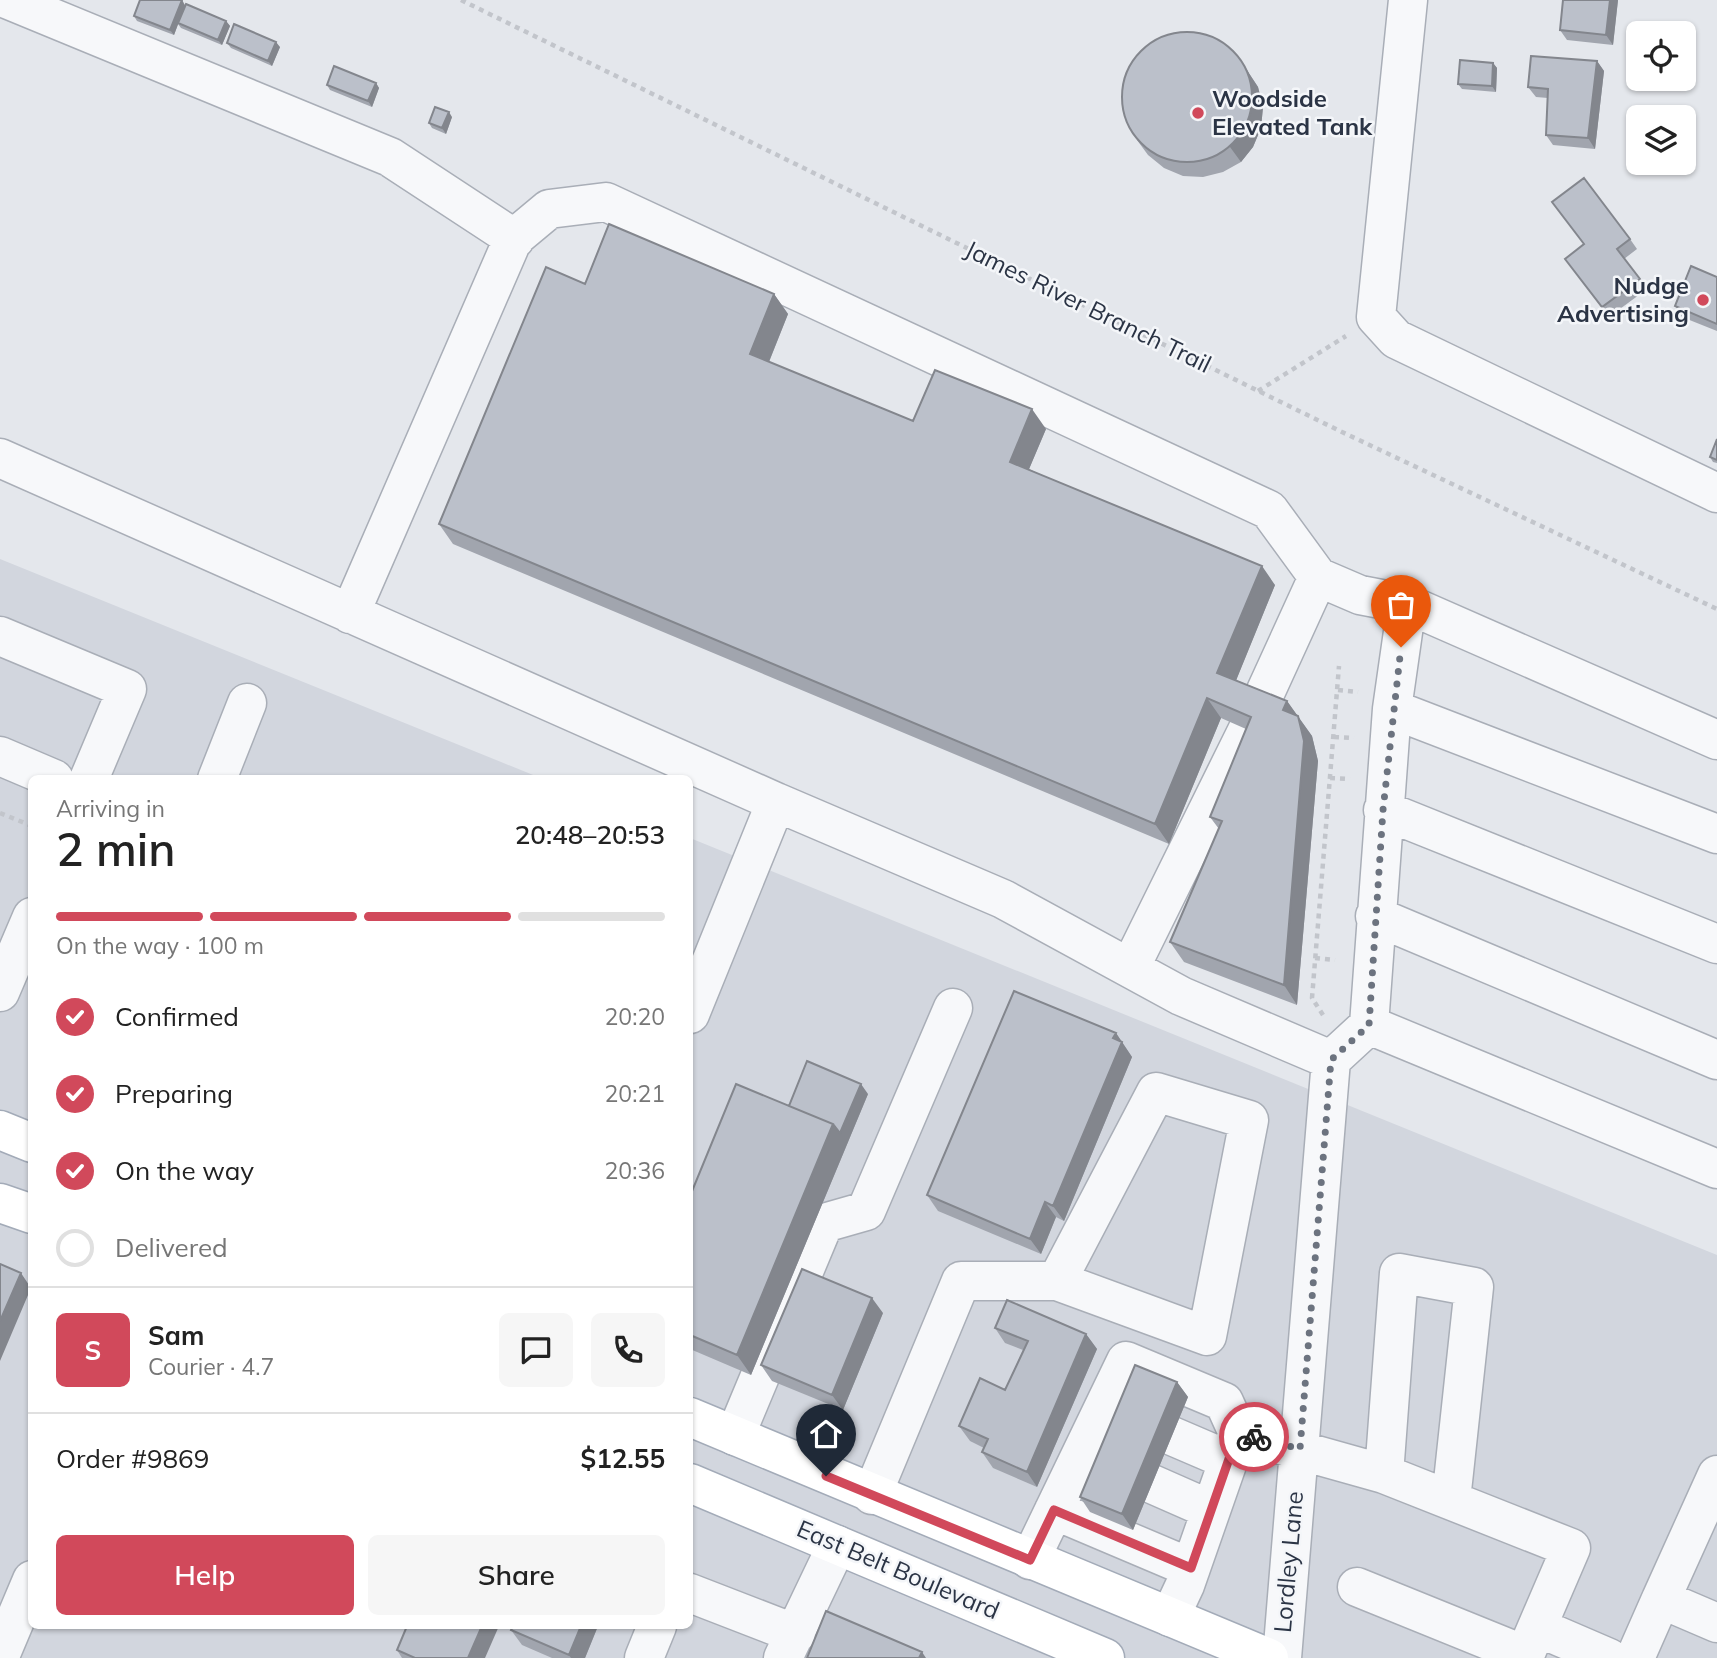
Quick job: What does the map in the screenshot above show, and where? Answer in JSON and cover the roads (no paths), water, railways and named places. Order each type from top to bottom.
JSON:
[{"type":"main road","points":[[0,1130],[28,1141]]},
{"type":"main road","points":[[0,1203],[28,1213]]},
{"type":"main road","points":[[693,1418],[1269,1658]]},
{"type":"main road","name":"East Belt Boulevard","points":[[693,1484],[1105,1658]]},
{"type":"street","points":[[9,0],[390,157],[515,239]]},
{"type":"street","points":[[1408,0],[1376,317],[1396,339],[1717,492]]},
{"type":"street","points":[[351,614],[515,239],[549,209],[606,202],[1269,510],[1318,577],[1360,595],[1407,604],[1717,740]]},
{"type":"street","points":[[0,458],[776,802],[1003,899],[1181,996],[1331,1043],[1369,1025],[1717,1169]]},
{"type":"street","points":[[1130,968],[1254,717],[1318,577]]},
{"type":"street","points":[[1369,1025],[1392,709],[1407,604]]},
{"type":"street","points":[[0,636],[127,689],[91,775]]},
{"type":"street","points":[[219,775],[247,703]]},
{"type":"street","points":[[1392,709],[1717,834]]},
{"type":"street","points":[[0,755],[45,775]]},
{"type":"street","points":[[693,1007],[776,802]]},
{"type":"street","points":[[1383,810],[1717,944]]},
{"type":"street","points":[[1375,916],[1717,1059]]},
{"type":"street","points":[[0,992],[28,926]]},
{"type":"street","points":[[735,1436],[824,1223],[866,1211],[953,1008]]},
{"type":"street","name":"Lordley Lane","points":[[1282,1658],[1331,1043]]},
{"type":"street","points":[[872,1495],[961,1281],[1057,1281],[1207,1336],[1250,1121],[1156,1092],[1057,1281]]},
{"type":"street","points":[[1384,1474],[1399,1273],[1474,1287],[1451,1500]]},
{"type":"street","points":[[1030,1560],[1054,1510],[1096,1458],[1117,1412],[1126,1361],[1224,1402],[1233,1447],[1191,1568],[1170,1617]]},
{"type":"street","points":[[1172,1436],[1233,1447],[1300,1449],[1384,1474],[1571,1548],[1525,1655],[1357,1587]]},
{"type":"street","points":[[1636,1658],[1717,1475]]},
{"type":"street","points":[[1152,1484],[1210,1510]]},
{"type":"street","points":[[1054,1510],[1191,1568]]},
{"type":"street","points":[[693,1595],[790,1646],[837,1545]]},
{"type":"street","points":[[0,1656],[28,1590]]},
{"type":"street","points":[[1661,1599],[1717,1623]]},
{"type":"street","points":[[1536,1628],[1609,1658]]},
{"type":"street","points":[[643,1658],[656,1629]]},
{"type":"place","name":"Woodside Elevated Tank","points":[[1198,113]]},
{"type":"place","name":"Nudge Advertising","points":[[1703,300]]}]
